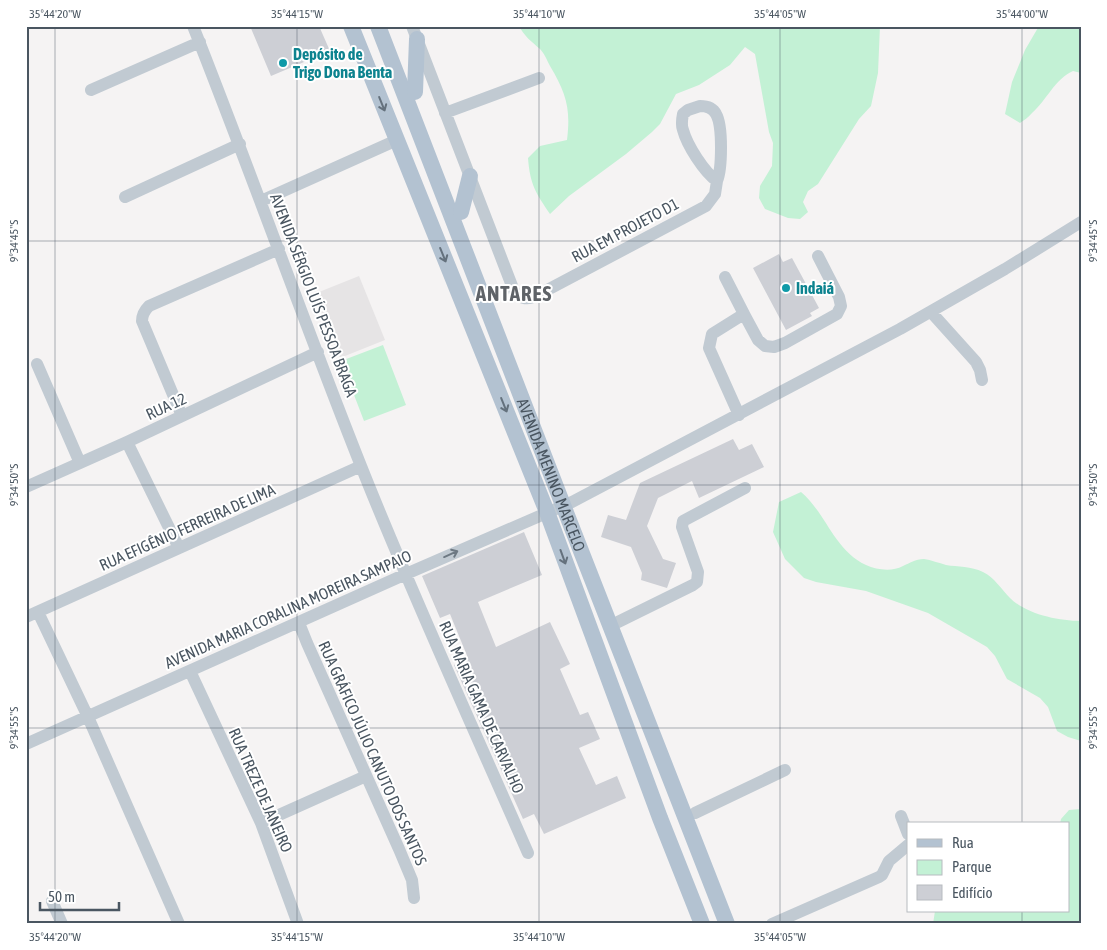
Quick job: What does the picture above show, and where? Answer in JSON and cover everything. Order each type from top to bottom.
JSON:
[{"type":"main road","points":[[351,26],[547,512],[701,923]]},
{"type":"main road","name":"AVENIDA MENINO MARCELO","points":[[378,26],[567,503],[618,622],[739,924]]},
{"type":"main road","name":"AVENIDA MENINO MARCELO","points":[[390,26],[461,212],[600,599],[727,924]]},
{"type":"main road","points":[[414,33],[415,92]]},
{"type":"main road","points":[[461,212],[470,176]]},
{"type":"main road","points":[[600,599],[600,655]]},
{"type":"street","name":"AVENIDA SÉRGIO LUÍS PESSOA BRAGA","points":[[193,26],[262,201],[361,466],[406,574]]},
{"type":"street","points":[[414,33],[470,176]]},
{"type":"street","points":[[91,90],[200,42]]},
{"type":"street","points":[[445,113],[539,78]]},
{"type":"street","name":"RUA EM PROJETO D1","points":[[470,176],[514,290],[516,294],[524,298],[534,297],[706,206],[715,194],[720,172],[719,120],[716,113],[707,106],[694,107],[683,114],[683,131],[702,167],[708,175],[717,181]]},
{"type":"street","points":[[262,201],[397,140]]},
{"type":"street","points":[[124,196],[240,144]]},
{"type":"street","name":"AVENIDA MARIA CORALINA MOREIRA SAMPAIO","points":[[26,744],[567,503],[739,415],[931,312],[1081,222]]},
{"type":"street","points":[[182,416],[142,321],[142,315],[148,306],[279,249]]},
{"type":"street","points":[[725,277],[758,340],[765,346],[774,347],[785,344],[837,314],[841,306],[839,297],[818,256]]},
{"type":"street","points":[[931,312],[976,362],[982,380]]},
{"type":"street","points":[[739,415],[709,348],[712,334],[744,314]]},
{"type":"street","name":"RUA 12","points":[[26,487],[128,442],[318,352]]},
{"type":"street","points":[[37,364],[80,463]]},
{"type":"street","points":[[128,442],[179,548]]},
{"type":"street","name":"RUA EFIGÊNIO FERREIRA DE LIMA","points":[[32,614],[361,466]]},
{"type":"street","points":[[618,622],[697,582],[698,572],[682,527],[683,520],[745,488]]},
{"type":"street","name":"RUA MARIA GAMA DE CARVALHO","points":[[406,574],[528,853]]},
{"type":"street","points":[[32,614],[88,717],[179,924]]},
{"type":"street","name":"RUA GRÁFICO JÚLIO CANUTO DOS SANTOS","points":[[299,623],[306,643],[409,872],[414,898]]},
{"type":"street","name":"RUA TREZE DE JANEIRO","points":[[190,671],[262,823],[298,924]]},
{"type":"street","points":[[694,813],[785,770]]},
{"type":"street","points":[[262,823],[366,776]]},
{"type":"street","points":[[901,816],[907,831]]},
{"type":"street","points":[[772,924],[879,878],[889,861],[907,846]]},
{"type":"street","points":[[52,901],[62,924]]},
{"type":"shaded area","points":[[359,276],[385,340],[340,358],[314,294]]},
{"type":"green space","points":[[519,26],[880,26],[878,73],[871,106],[859,119],[818,184],[808,191],[803,202],[808,212],[800,219],[788,218],[765,209],[759,198],[760,186],[772,166],[773,143],[769,132],[755,54],[745,47],[730,65],[699,85],[676,94],[660,124],[652,132],[626,154],[569,196],[550,214],[534,188],[528,158],[540,146],[567,140],[568,110],[560,84],[544,55]]},
{"type":"green space","points":[[1039,26],[1081,26],[1081,73],[1073,71],[1066,75],[1037,108],[1020,123],[1005,114],[1012,82],[1025,50]]},
{"type":"green space","points":[[383,345],[406,405],[364,421],[341,361]]},
{"type":"green space","points":[[801,492],[817,510],[846,550],[866,565],[889,570],[899,568],[915,560],[924,559],[946,565],[974,569],[991,577],[1017,604],[1033,612],[1062,620],[1081,621],[1081,741],[1057,731],[1048,707],[1040,698],[1007,679],[995,656],[987,647],[928,613],[866,591],[804,578],[785,559],[773,532],[779,502]]},
{"type":"green space","points":[[1081,809],[1081,924],[933,924],[935,912],[1070,912],[1070,822],[1060,822],[1069,810]]},
{"type":"building","name":"Depósito de Trigo Dona Benta","points":[[250,26],[319,26],[330,51],[271,76]]},
{"type":"building","name":"Indaiá","points":[[779,254],[783,262],[792,258],[819,308],[810,313],[812,316],[786,330],[753,268]]},
{"type":"building","points":[[733,439],[739,450],[752,444],[764,467],[699,498],[692,481],[658,498],[647,526],[663,559],[676,563],[667,588],[641,580],[642,573],[631,547],[601,537],[608,515],[626,520],[640,483]]},
{"type":"building","points":[[524,532],[542,575],[478,602],[496,647],[550,622],[570,664],[560,669],[580,715],[588,712],[600,739],[579,748],[596,785],[617,776],[626,798],[544,834],[534,814],[523,819],[454,665],[468,658],[450,614],[440,618],[422,576]]},
{"type":"place","name":"Depósito de Trigo Dona Benta","points":[[283,63]]},
{"type":"place","name":"Indaiá","points":[[786,288]]},
{"type":"district","name":"ANTARES","points":[[514,293]]}]
